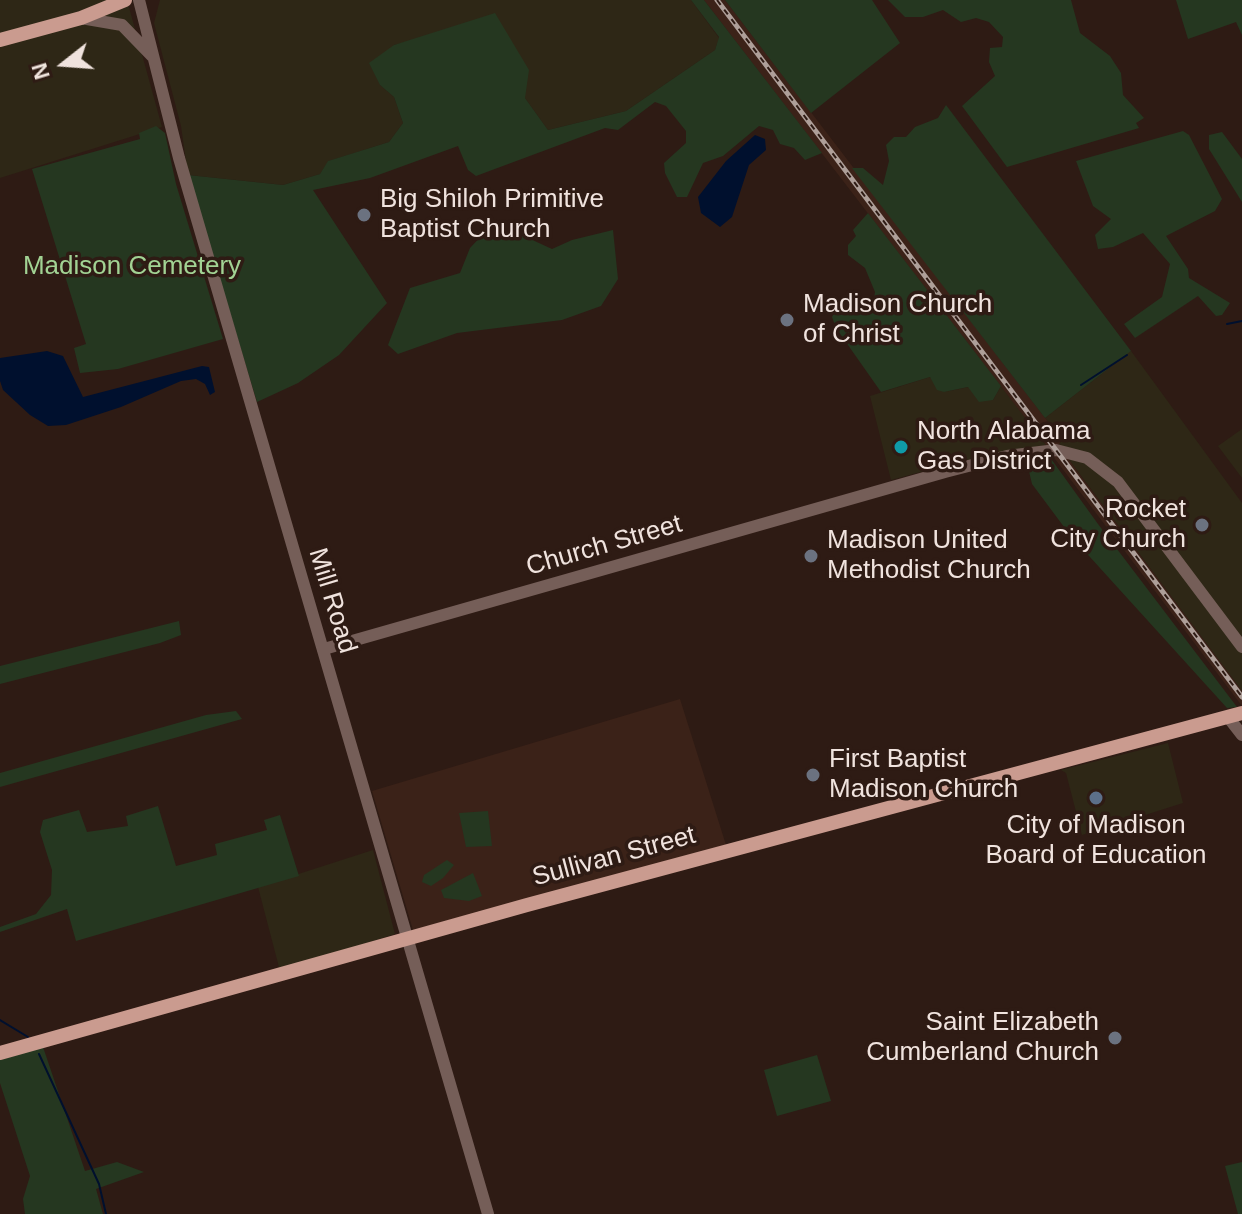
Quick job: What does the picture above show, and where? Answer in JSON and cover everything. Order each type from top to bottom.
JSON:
[{"type":"main road","points":[[0,40],[81,18],[125,0]]},
{"type":"main road","name":"Sullivan Street","points":[[0,1053],[1235,715]]},
{"type":"street","name":"Mill Road","points":[[139,0],[179,158],[488,1214]]},
{"type":"street","points":[[81,18],[122,25],[155,59]]},
{"type":"street","name":"Church Street","points":[[324,649],[1007,456],[1070,452],[1110,473],[1242,647]]},
{"type":"street","points":[[1235,715],[1242,735]]},
{"type":"shaded area","points":[[0,0],[127,0],[162,127],[0,178]]},
{"type":"shaded area","points":[[160,0],[691,0],[719,38],[715,50],[626,111],[548,130],[525,98],[434,35],[394,45],[380,85],[394,97],[403,123],[389,142],[329,161],[320,174],[283,185],[188,175],[181,126],[154,23]]},
{"type":"shaded area","points":[[704,0],[725,0],[1062,440],[1059,444],[1046,445]]},
{"type":"shaded area","points":[[1131,351],[1242,503],[1242,691],[1067,457],[1059,444],[1062,440],[1045,418]]},
{"type":"shaded area","points":[[930,377],[944,392],[969,387],[993,400],[1001,386],[1046,445],[958,462],[891,480],[870,396]]},
{"type":"shaded area","points":[[1242,429],[1242,478],[1218,446]]},
{"type":"shaded area","points":[[1052,455],[1067,457],[1242,691],[1242,706]]},
{"type":"shaded area","points":[[680,699],[726,845],[413,930],[372,791]]},
{"type":"shaded area","points":[[1168,743],[1183,803],[1082,835],[1066,773],[1061,770]]},
{"type":"shaded area","points":[[373,850],[395,934],[280,971],[258,887]]},
{"type":"green space","points":[[691,0],[704,0],[822,153],[805,160],[794,148],[780,144],[773,130],[759,126],[723,156],[703,163],[687,197],[677,197],[665,173],[664,163],[686,143],[686,131],[666,106],[655,102],[618,130],[605,128],[476,176],[468,170],[458,146],[370,178],[313,190],[387,303],[339,355],[298,383],[257,402],[188,175],[283,185],[320,174],[328,161],[389,142],[403,123],[394,97],[380,85],[369,63],[394,45],[495,13],[529,70],[525,98],[548,130],[626,111],[715,50],[719,37]]},
{"type":"green space","points":[[725,0],[872,0],[900,43],[811,113]]},
{"type":"green space","points":[[888,0],[1071,0],[1080,33],[1110,56],[1121,73],[1123,95],[1144,118],[1136,123],[1139,128],[1007,167],[962,106],[995,76],[989,62],[990,48],[1002,47],[1003,37],[989,22],[976,18],[961,22],[943,10],[923,17],[905,17]]},
{"type":"green space","points":[[1176,0],[1242,0],[1242,35],[1236,22],[1188,39]]},
{"type":"green space","points":[[946,105],[1131,351],[1045,418],[852,168],[863,168],[883,185],[889,161],[886,145],[894,137],[906,137],[915,127],[938,118]]},
{"type":"green space","name":"Madison Cemetery","points":[[156,126],[165,133],[176,184],[223,339],[118,369],[80,373],[74,348],[86,344],[32,169],[140,139],[139,133]]},
{"type":"green space","points":[[1183,131],[1189,135],[1222,199],[1215,211],[1166,236],[1188,269],[1189,278],[1230,303],[1222,315],[1216,316],[1198,296],[1135,338],[1124,324],[1162,297],[1170,264],[1143,233],[1113,247],[1098,249],[1095,235],[1111,219],[1093,206],[1076,161]]},
{"type":"green space","points":[[1222,132],[1242,159],[1242,202],[1209,149],[1209,135]]},
{"type":"green space","points":[[868,213],[1001,386],[993,400],[979,402],[968,387],[944,392],[937,390],[930,377],[881,392],[836,328],[832,317],[838,304],[874,298],[875,292],[865,268],[848,255],[848,245],[856,236],[853,230]]},
{"type":"green space","points":[[502,226],[552,249],[572,240],[613,230],[618,279],[601,306],[562,320],[457,333],[398,354],[388,345],[410,288],[460,273],[470,248],[487,230]]},
{"type":"green space","points":[[1049,456],[1237,707],[1227,708],[1070,535],[1032,484],[1028,467],[1032,461]]},
{"type":"green space","points":[[179,621],[181,635],[160,643],[0,684],[0,666]]},
{"type":"green space","points":[[236,711],[242,719],[0,787],[0,773],[206,715]]},
{"type":"green space","points":[[158,806],[176,866],[217,855],[215,844],[267,830],[264,820],[280,815],[299,876],[76,941],[67,909],[0,932],[0,927],[36,914],[51,895],[52,870],[40,832],[43,820],[79,810],[87,832],[128,826],[126,816]]},
{"type":"green space","points":[[488,811],[492,846],[466,847],[459,813]]},
{"type":"green space","points":[[447,860],[454,865],[443,878],[431,886],[422,882],[424,875]]},
{"type":"green space","points":[[473,873],[482,896],[469,901],[444,898],[441,890]]},
{"type":"green space","points":[[43,1047],[85,1171],[117,1162],[144,1172],[96,1189],[103,1214],[25,1214],[23,1199],[30,1176],[0,1083],[0,1060]]},
{"type":"green space","points":[[817,1055],[831,1101],[777,1116],[764,1070]]},
{"type":"green space","points":[[1242,1162],[1242,1214],[1238,1214],[1225,1166]]},
{"type":"water","points":[[755,135],[765,139],[766,150],[749,165],[732,217],[720,227],[701,213],[698,197],[726,161]]},
{"type":"water","points":[[47,351],[63,356],[83,397],[202,366],[209,367],[215,392],[210,395],[205,384],[196,379],[181,381],[121,407],[66,425],[48,426],[30,415],[3,390],[0,381],[0,358]]},
{"type":"waterway","points":[[1227,324],[1242,321]]},
{"type":"waterway","points":[[1081,385],[1127,355]]},
{"type":"waterway","points":[[0,1020],[28,1037]]},
{"type":"waterway","points":[[39,1054],[99,1184],[106,1214]]},
{"type":"railway","points":[[717,0],[1242,697]]},
{"type":"place","name":"Big Shiloh Primitive Baptist Church","points":[[364,215]]},
{"type":"place","name":"Madison Church of Christ","points":[[787,320]]},
{"type":"place","name":"North Alabama Gas District","points":[[901,447]]},
{"type":"place","name":"Rocket City Church","points":[[1202,525]]},
{"type":"place","name":"Madison United Methodist Church","points":[[811,556]]},
{"type":"place","name":"First Baptist Madison Church","points":[[813,775]]},
{"type":"place","name":"City of Madison Board of Education","points":[[1096,798]]},
{"type":"place","name":"Saint Elizabeth Cumberland Church","points":[[1115,1038]]}]
